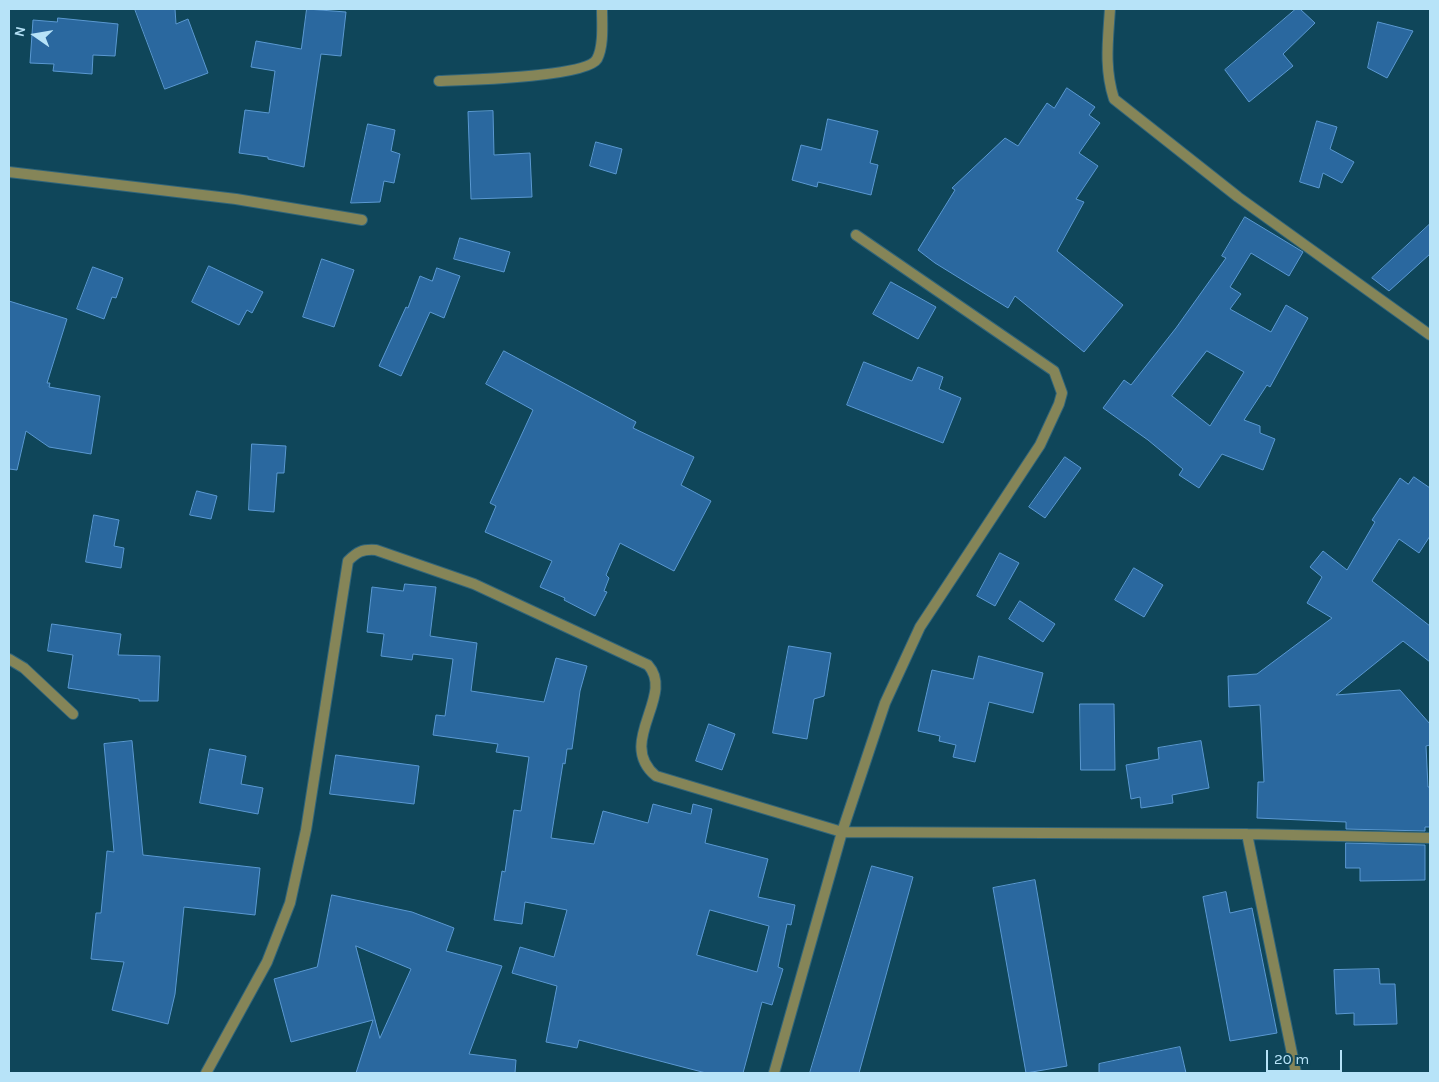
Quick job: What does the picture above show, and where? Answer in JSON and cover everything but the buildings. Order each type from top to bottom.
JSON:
[{"type":"street","points":[[439,81],[548,74],[577,70],[590,65],[597,59],[602,9]]},
{"type":"street","points":[[1110,9],[1106,58],[1108,80],[1114,99],[1238,197],[1430,335]]},
{"type":"street","points":[[9,172],[236,199],[362,220]]},
{"type":"street","points":[[774,1073],[842,832],[885,703],[920,627],[1040,444],[1059,404],[1062,393],[1054,371],[856,235]]},
{"type":"street","points":[[206,1073],[267,962],[290,903],[306,830],[348,561],[357,552],[366,549],[376,550],[474,584],[648,665],[654,671],[656,683],[640,746],[642,759],[656,776],[842,832],[1246,834],[1430,838]]},
{"type":"street","points":[[9,659],[24,668],[73,714]]},
{"type":"street","points":[[1246,834],[1296,1073]]}]
